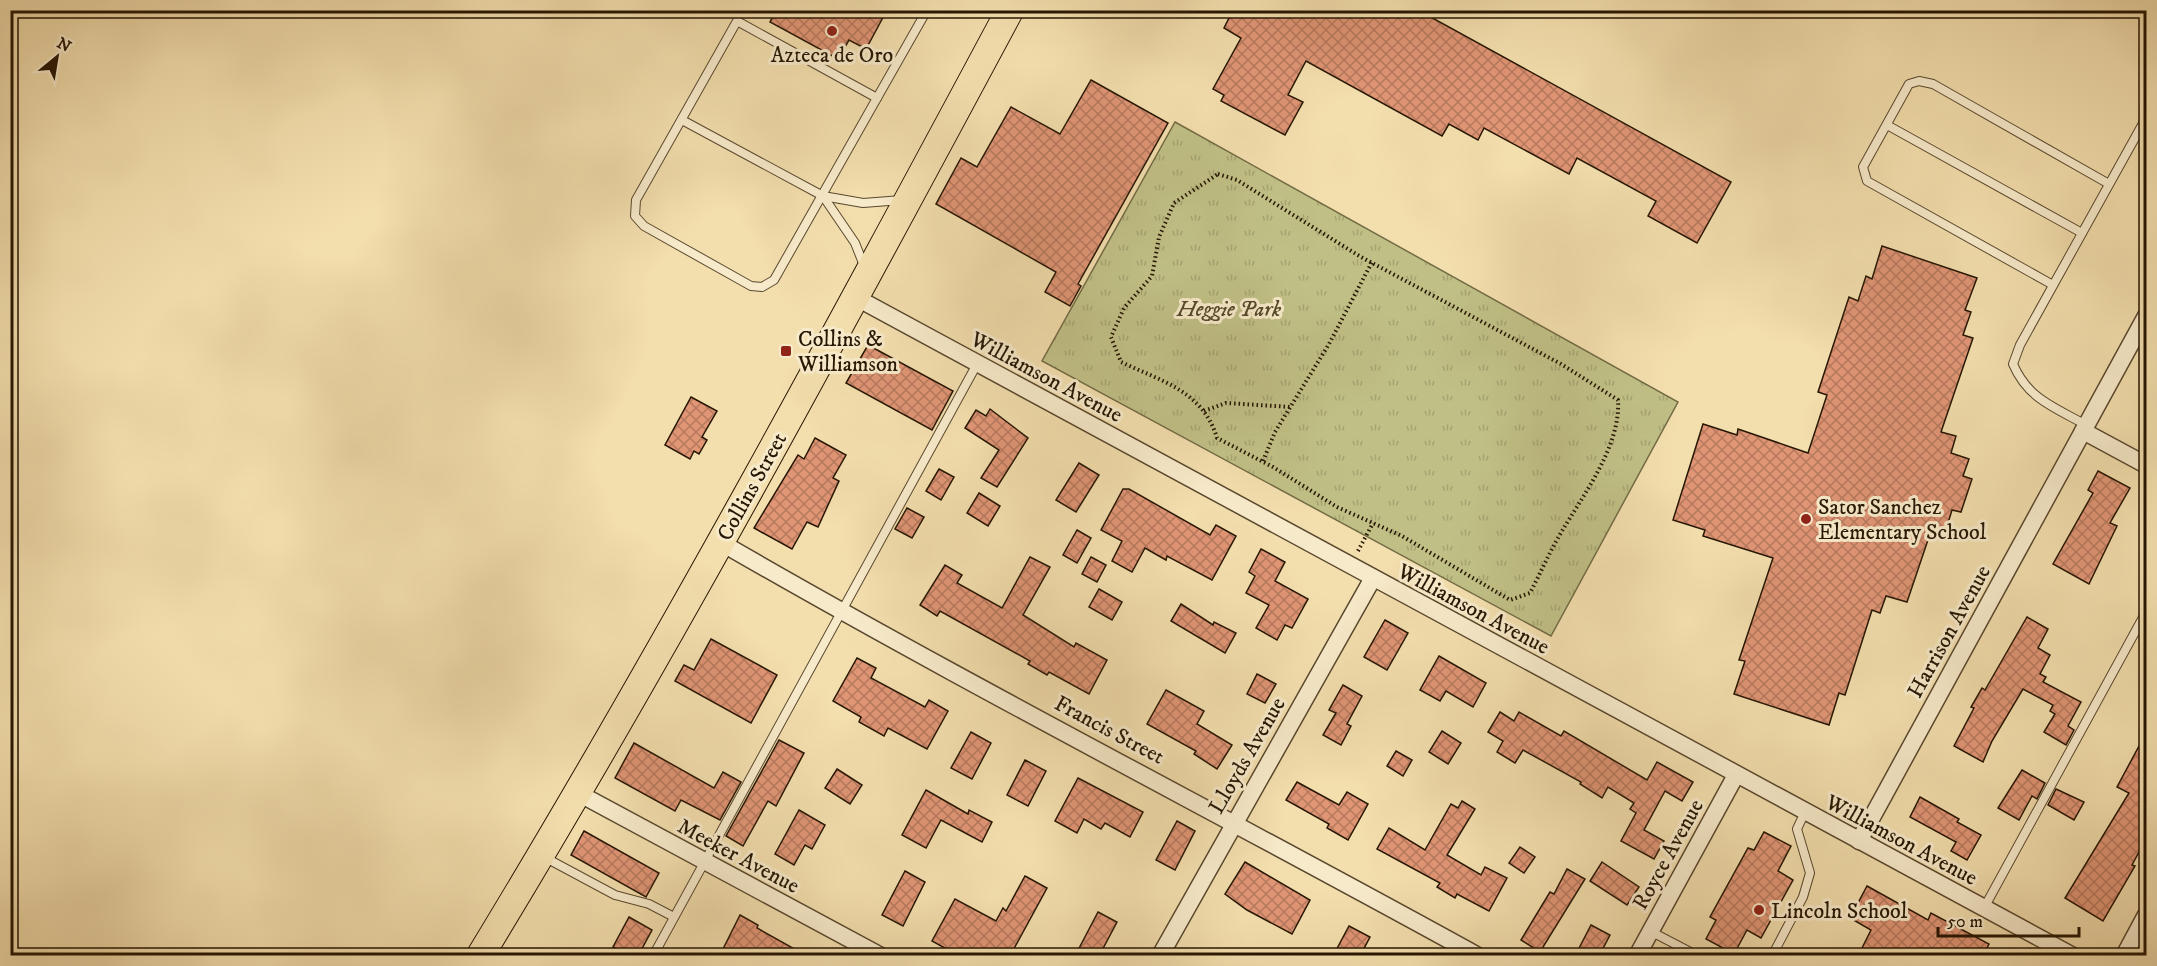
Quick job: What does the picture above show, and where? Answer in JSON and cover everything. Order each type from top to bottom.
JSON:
[{"type":"main road","name":"Collins Street","points":[[480,956],[578,793],[720,542],[1010,10]]},
{"type":"street","name":"Williamson Avenue","points":[[861,286],[977,364],[2073,956]]},
{"type":"street","name":"Harrison Avenue","points":[[1859,841],[2146,316]]},
{"type":"street","points":[[2084,428],[2146,465]]},
{"type":"street","name":"Francis Street","points":[[720,542],[841,612],[1234,821],[1478,956]]},
{"type":"street","name":"Lloyds Avenue","points":[[1160,956],[1372,578]]},
{"type":"street","name":"Royce Avenue","points":[[1637,956],[1736,775]]},
{"type":"street","name":"Meeker Avenue","points":[[578,793],[881,956]]},
{"type":"street","points":[[2124,956],[2146,915]]},
{"type":"lane","points":[[740,10],[737,21],[636,200],[634,216],[644,226],[751,286],[762,287],[774,280],[927,10]]},
{"type":"lane","points":[[737,21],[877,98]]},
{"type":"lane","points":[[2053,285],[1867,181],[1863,167],[1909,84],[1919,81],[1933,84],[2109,184]]},
{"type":"lane","points":[[2084,428],[2021,383],[2013,364],[2020,345],[2146,118]]},
{"type":"lane","points":[[682,120],[823,196],[863,203],[909,199]]},
{"type":"lane","points":[[1887,125],[2082,233]]},
{"type":"lane","points":[[823,196],[855,243],[861,286]]},
{"type":"lane","points":[[653,956],[977,364]]},
{"type":"lane","points":[[1984,908],[2146,612]]},
{"type":"lane","points":[[1772,956],[1803,897],[1810,873],[1797,829],[1804,812]]},
{"type":"lane","points":[[541,856],[615,895],[649,904],[674,917]]},
{"type":"lane","points":[[1650,931],[1698,956]]},
{"type":"path","points":[[1218,174],[1237,180],[1372,262],[1561,364],[1618,400],[1619,416],[1597,476],[1561,533],[1530,593],[1510,600],[1402,536],[1337,507],[1217,438],[1212,421],[1204,411],[1187,393],[1121,362],[1111,337],[1124,308],[1152,276],[1159,237],[1174,203],[1218,174]]},
{"type":"path","points":[[1262,462],[1275,432],[1329,344],[1372,262]]},
{"type":"path","points":[[1204,411],[1226,403],[1291,407]]},
{"type":"path","points":[[1358,551],[1373,524]]},
{"type":"green space","name":"Heggie Park","points":[[1175,122],[1678,402],[1551,636],[1042,361]]},
{"type":"building","name":"Azteca de Oro","points":[[776,10],[887,10],[866,49],[849,40],[838,59],[770,22]]},
{"type":"building","points":[[1233,10],[1418,10],[1731,182],[1697,243],[1648,216],[1656,201],[1577,158],[1569,174],[1484,128],[1478,140],[1449,124],[1442,136],[1306,61],[1288,95],[1303,102],[1285,135],[1221,101],[1224,95],[1213,89],[1241,38],[1224,28]]},
{"type":"building","points":[[1091,80],[1168,123],[1078,284],[1081,286],[1070,306],[1045,292],[1056,272],[936,204],[961,158],[977,167],[1011,107],[1060,134]]},
{"type":"building","points":[[1882,246],[1977,278],[1965,310],[1971,312],[1963,335],[1973,338],[1941,432],[1956,436],[1951,453],[1969,459],[1963,476],[1972,479],[1961,512],[1952,510],[1944,536],[1931,531],[1907,602],[1886,596],[1880,613],[1872,610],[1845,695],[1839,693],[1829,725],[1734,694],[1745,661],[1739,660],[1773,558],[1703,536],[1705,530],[1673,520],[1703,424],[1737,435],[1738,429],[1808,453],[1827,395],[1818,392],[1849,297],[1858,301],[1866,276],[1872,279]]},
{"type":"building","points":[[868,345],[953,391],[932,430],[846,383]]},
{"type":"building","points":[[691,397],[717,411],[702,437],[707,440],[699,454],[694,451],[690,459],[665,445]]},
{"type":"building","points":[[990,409],[1028,438],[997,487],[981,478],[999,450],[965,428],[976,410],[986,416]]},
{"type":"building","points":[[815,438],[846,455],[833,478],[839,481],[818,527],[807,522],[792,549],[754,528],[798,455],[804,459]]},
{"type":"building","points":[[1079,463],[1099,475],[1076,512],[1056,500]]},
{"type":"building","points":[[939,469],[954,477],[941,500],[926,491]]},
{"type":"building","points":[[2098,471],[2130,488],[2110,523],[2117,526],[2089,584],[2053,564],[2093,493],[2088,490]]},
{"type":"building","points":[[1123,489],[1129,489],[1210,535],[1216,525],[1236,536],[1212,580],[1167,556],[1166,560],[1145,548],[1132,572],[1112,561],[1122,541],[1101,530]]},
{"type":"building","points":[[979,493],[1000,506],[988,526],[967,513]]},
{"type":"building","points":[[907,508],[924,517],[912,538],[895,529]]},
{"type":"building","points":[[1077,530],[1091,538],[1077,563],[1063,555]]},
{"type":"building","points":[[1261,549],[1285,562],[1275,581],[1308,599],[1292,628],[1285,625],[1277,640],[1256,628],[1269,605],[1246,593],[1255,576],[1249,572]]},
{"type":"building","points":[[1030,557],[1050,567],[1023,615],[1074,647],[1076,643],[1107,660],[1089,694],[1049,672],[1047,675],[1028,664],[1030,661],[940,611],[937,616],[920,605],[945,565],[962,575],[957,583],[1002,608]]},
{"type":"building","points":[[1091,557],[1106,565],[1097,582],[1082,574]]},
{"type":"building","points":[[1099,589],[1122,602],[1112,620],[1089,607]]},
{"type":"building","points":[[1181,604],[1213,625],[1214,622],[1236,633],[1225,653],[1171,621]]},
{"type":"building","points":[[2027,617],[2048,629],[2038,648],[2050,655],[2040,674],[2046,677],[2043,682],[2081,702],[2068,726],[2074,730],[2066,745],[2044,732],[2055,714],[2050,711],[2053,705],[2023,689],[1992,741],[1983,762],[1954,746],[1974,708],[1971,707],[1982,688],[1985,690]]},
{"type":"building","points":[[1385,620],[1408,633],[1387,670],[1364,657]]},
{"type":"building","points":[[711,639],[777,675],[751,723],[675,681],[684,665],[694,670]]},
{"type":"building","points":[[1439,656],[1486,683],[1473,707],[1446,691],[1440,701],[1420,690]]},
{"type":"building","points":[[857,658],[876,668],[871,678],[925,707],[929,700],[948,711],[927,749],[888,728],[884,736],[859,722],[861,717],[833,701]]},
{"type":"building","points":[[1257,674],[1276,684],[1265,703],[1247,694]]},
{"type":"building","points":[[1343,685],[1362,696],[1347,724],[1351,726],[1341,745],[1323,735],[1336,713],[1329,710]]},
{"type":"building","points":[[1166,690],[1204,711],[1197,724],[1232,745],[1217,769],[1194,754],[1196,751],[1147,724]]},
{"type":"building","points":[[1500,712],[1514,721],[1519,712],[1561,736],[1564,731],[1647,780],[1657,762],[1693,782],[1682,801],[1665,791],[1644,830],[1664,841],[1654,859],[1621,841],[1636,813],[1630,809],[1634,803],[1608,787],[1602,798],[1580,784],[1581,782],[1523,750],[1515,763],[1497,752],[1503,741],[1488,732]]},
{"type":"building","points":[[1442,731],[1461,743],[1448,764],[1429,752]]},
{"type":"building","points":[[971,732],[991,743],[972,779],[951,768]]},
{"type":"building","points":[[2146,733],[2146,839],[2132,865],[2135,866],[2103,921],[2065,898],[2129,793],[2117,787]]},
{"type":"building","points":[[779,740],[804,753],[776,806],[768,801],[743,846],[726,836]]},
{"type":"building","points":[[634,743],[714,788],[723,772],[741,782],[720,820],[681,800],[675,811],[615,778]]},
{"type":"building","points":[[1396,751],[1412,760],[1403,776],[1387,766]]},
{"type":"building","points":[[1025,760],[1046,771],[1028,806],[1007,795]]},
{"type":"building","points":[[837,769],[862,785],[850,804],[825,788]]},
{"type":"building","points":[[2022,770],[2045,783],[2037,799],[2032,796],[2019,820],[1998,808]]},
{"type":"building","points":[[1078,778],[1143,812],[1130,837],[1105,823],[1101,829],[1084,819],[1077,833],[1055,821]]},
{"type":"building","points":[[1297,782],[1339,805],[1347,792],[1368,804],[1348,840],[1327,828],[1329,824],[1286,800]]},
{"type":"building","points":[[2056,789],[2084,802],[2074,820],[2048,805]]},
{"type":"building","points":[[926,790],[968,814],[969,810],[992,822],[982,842],[941,820],[926,848],[902,835]]},
{"type":"building","points":[[1920,797],[1959,819],[1957,822],[1981,835],[1967,860],[1951,851],[1956,842],[1910,817]]},
{"type":"building","points":[[1462,801],[1475,809],[1447,855],[1481,875],[1485,867],[1507,878],[1489,911],[1457,894],[1455,898],[1437,887],[1440,883],[1377,849],[1389,828],[1425,850],[1451,804],[1458,808]]},
{"type":"building","points":[[799,810],[825,825],[812,849],[805,845],[794,865],[775,854]]},
{"type":"building","points":[[1177,821],[1195,831],[1175,870],[1156,860]]},
{"type":"building","points":[[584,831],[659,873],[646,897],[571,855]]},
{"type":"building","points":[[1764,832],[1791,846],[1778,871],[1793,880],[1761,938],[1747,930],[1734,954],[1706,939],[1716,920],[1710,917],[1748,848],[1754,850]]},
{"type":"building","points":[[1520,847],[1535,857],[1524,873],[1509,863]]},
{"type":"building","points":[[1245,862],[1310,900],[1292,934],[1247,910],[1225,894]]},
{"type":"building","points":[[1602,862],[1639,887],[1627,905],[1590,881]]},
{"type":"building","points":[[1567,869],[1585,879],[1540,952],[1521,940],[1550,892],[1554,894]]},
{"type":"building","points":[[905,871],[925,882],[903,926],[882,915]]},
{"type":"building","points":[[1025,876],[1047,888],[1010,956],[959,956],[932,941],[955,899],[996,921],[1003,908],[1006,911]]},
{"type":"building","points":[[1867,886],[1928,920],[1931,913],[1989,944],[1983,956],[1858,956],[1871,930],[1850,918]]},
{"type":"building","points":[[1098,912],[1117,922],[1099,956],[1075,956]]},
{"type":"building","points":[[740,915],[758,925],[757,928],[807,956],[731,956],[722,951]]},
{"type":"building","points":[[629,917],[652,930],[638,956],[629,956],[613,947]]},
{"type":"building","points":[[1591,925],[1610,935],[1599,956],[1575,956]]},
{"type":"building","points":[[1349,926],[1370,937],[1360,956],[1333,956]]},
{"type":"place","name":"Azteca de Oro","points":[[832,31]]},
{"type":"place","name":"Collins & Williamson","points":[[786,351]]},
{"type":"place","name":"Sator Sanchez Elementary School","points":[[1806,519]]},
{"type":"place","name":"Lincoln School","points":[[1759,910]]}]
